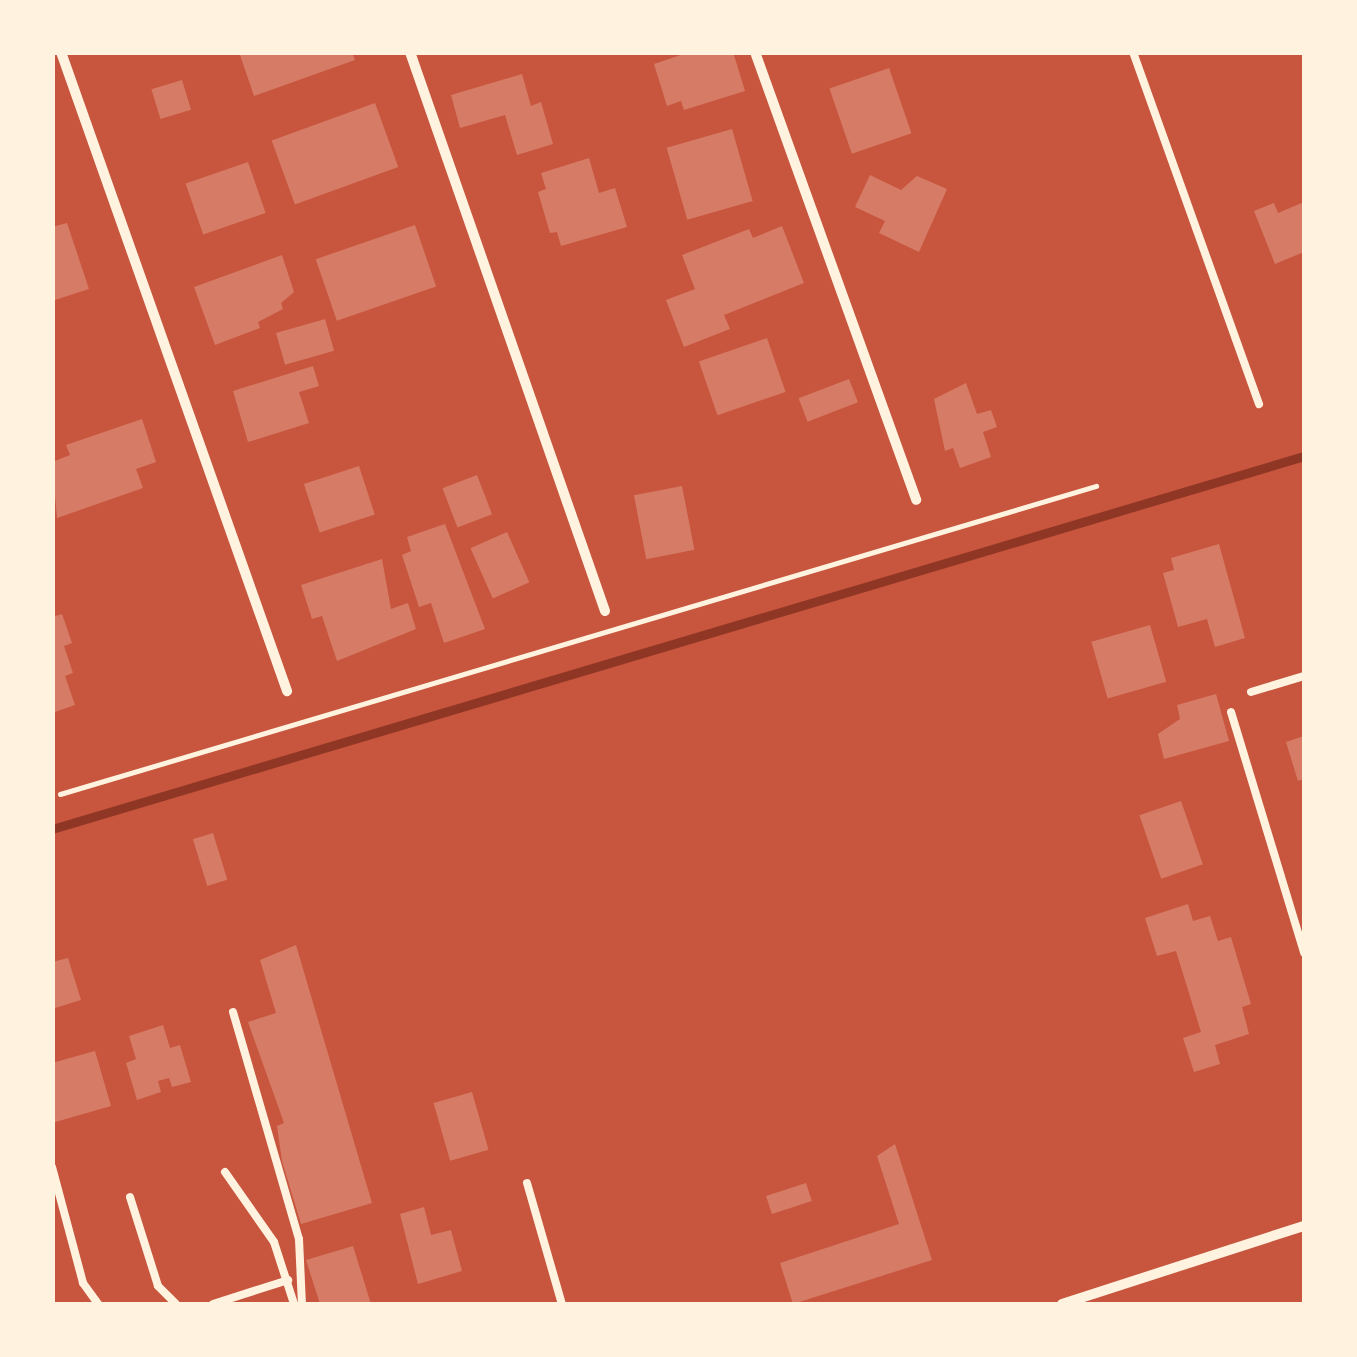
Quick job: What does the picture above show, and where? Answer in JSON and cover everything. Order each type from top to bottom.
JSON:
[{"type":"street","points":[[61,52],[287,691]]},
{"type":"street","points":[[410,52],[605,611]]},
{"type":"street","points":[[755,52],[916,500]]},
{"type":"street","points":[[1062,1304],[1304,1226]]},
{"type":"lane","points":[[1133,52],[1259,404]]},
{"type":"lane","points":[[1251,692],[1304,676]]},
{"type":"lane","points":[[1231,712],[1304,953]]},
{"type":"lane","points":[[233,1012],[299,1239],[298,1304]]},
{"type":"lane","points":[[52,1168],[83,1283],[98,1304]]},
{"type":"lane","points":[[225,1172],[274,1242],[298,1304]]},
{"type":"lane","points":[[527,1183],[562,1304]]},
{"type":"lane","points":[[130,1198],[158,1286],[176,1304]]},
{"type":"lane","points":[[213,1304],[288,1280]]},
{"type":"path","points":[[60,794],[1096,486]]},
{"type":"building","points":[[239,52],[352,52],[355,60],[254,96]]},
{"type":"building","points":[[690,52],[733,52],[745,91],[684,110],[681,101],[667,106],[654,64]]},
{"type":"building","points":[[889,68],[911,133],[852,154],[829,89]]},
{"type":"building","points":[[522,74],[531,106],[541,102],[553,144],[517,155],[505,115],[460,128],[451,95]]},
{"type":"building","points":[[182,80],[191,110],[160,119],[151,89]]},
{"type":"building","points":[[375,103],[398,167],[295,205],[272,141]]},
{"type":"building","points":[[732,129],[753,201],[687,220],[667,148]]},
{"type":"building","points":[[589,158],[599,193],[615,188],[627,227],[561,246],[557,232],[550,233],[538,192],[546,189],[541,173]]},
{"type":"building","points":[[248,162],[266,213],[203,235],[186,183]]},
{"type":"building","points":[[870,175],[901,190],[917,176],[947,189],[919,252],[879,233],[885,221],[855,207]]},
{"type":"building","points":[[1304,202],[1304,252],[1275,264],[1254,211],[1274,203],[1278,213]]},
{"type":"building","points":[[67,223],[89,289],[52,301],[52,227]]},
{"type":"building","points":[[415,225],[436,286],[337,321],[316,259]]},
{"type":"building","points":[[782,226],[804,283],[724,315],[730,329],[684,347],[666,300],[695,289],[682,255],[749,229],[753,238]]},
{"type":"building","points":[[282,255],[294,292],[281,303],[283,309],[258,322],[260,328],[215,345],[194,287]]},
{"type":"building","points":[[325,319],[334,351],[285,365],[276,333]]},
{"type":"building","points":[[767,338],[786,392],[717,415],[699,361]]},
{"type":"building","points":[[313,366],[319,386],[299,392],[309,423],[248,442],[233,391]]},
{"type":"building","points":[[849,379],[858,402],[808,422],[799,398]]},
{"type":"building","points":[[966,383],[977,414],[991,410],[997,427],[983,432],[991,457],[960,468],[953,448],[945,451],[934,399]]},
{"type":"building","points":[[142,419],[156,462],[136,469],[143,488],[57,518],[52,462],[70,455],[66,445]]},
{"type":"building","points":[[359,466],[375,515],[320,532],[304,484]]},
{"type":"building","points":[[477,475],[492,514],[458,527],[442,488]]},
{"type":"building","points":[[682,486],[694,550],[646,559],[634,495]]},
{"type":"building","points":[[445,524],[485,629],[444,643],[431,603],[419,607],[402,555],[411,551],[407,537]]},
{"type":"building","points":[[507,532],[529,582],[493,599],[470,548]]},
{"type":"building","points":[[1219,544],[1245,638],[1215,647],[1207,619],[1178,627],[1163,573],[1174,570],[1171,558]]},
{"type":"building","points":[[382,559],[391,609],[408,603],[416,629],[337,661],[322,616],[312,619],[301,585]]},
{"type":"building","points":[[62,614],[72,643],[64,646],[73,673],[65,676],[75,705],[52,713],[52,617]]},
{"type":"building","points":[[1150,625],[1166,682],[1108,699],[1091,642]]},
{"type":"building","points":[[1216,694],[1229,741],[1164,759],[1158,734],[1180,719],[1177,705]]},
{"type":"building","points":[[1304,736],[1304,779],[1298,781],[1286,742]]},
{"type":"building","points":[[1181,801],[1203,864],[1161,879],[1139,815]]},
{"type":"building","points":[[213,833],[227,880],[207,886],[193,839]]},
{"type":"building","points":[[1188,904],[1193,921],[1210,916],[1218,941],[1231,937],[1251,1004],[1242,1007],[1249,1034],[1215,1045],[1220,1064],[1194,1072],[1183,1038],[1201,1032],[1176,951],[1157,956],[1145,918]]},
{"type":"building","points":[[296,945],[372,1203],[301,1224],[282,1161],[277,1126],[284,1123],[248,1022],[276,1013],[260,960]]},
{"type":"building","points":[[68,958],[81,1000],[52,1009],[52,962]]},
{"type":"building","points":[[163,1025],[170,1048],[180,1045],[191,1082],[172,1087],[169,1078],[158,1081],[161,1092],[137,1100],[126,1063],[136,1059],[129,1036]]},
{"type":"building","points":[[95,1051],[111,1106],[52,1123],[52,1063]]},
{"type":"building","points":[[472,1092],[489,1150],[450,1161],[434,1103]]},
{"type":"building","points":[[895,1144],[932,1260],[793,1304],[780,1263],[899,1224],[877,1156]]},
{"type":"building","points":[[806,1183],[812,1201],[772,1214],[766,1196]]},
{"type":"building","points":[[424,1207],[431,1235],[451,1230],[462,1271],[418,1284],[400,1214]]},
{"type":"building","points":[[353,1246],[371,1304],[320,1304],[306,1260]]},
{"type":"waterway","points":[[52,829],[1304,456]]}]
